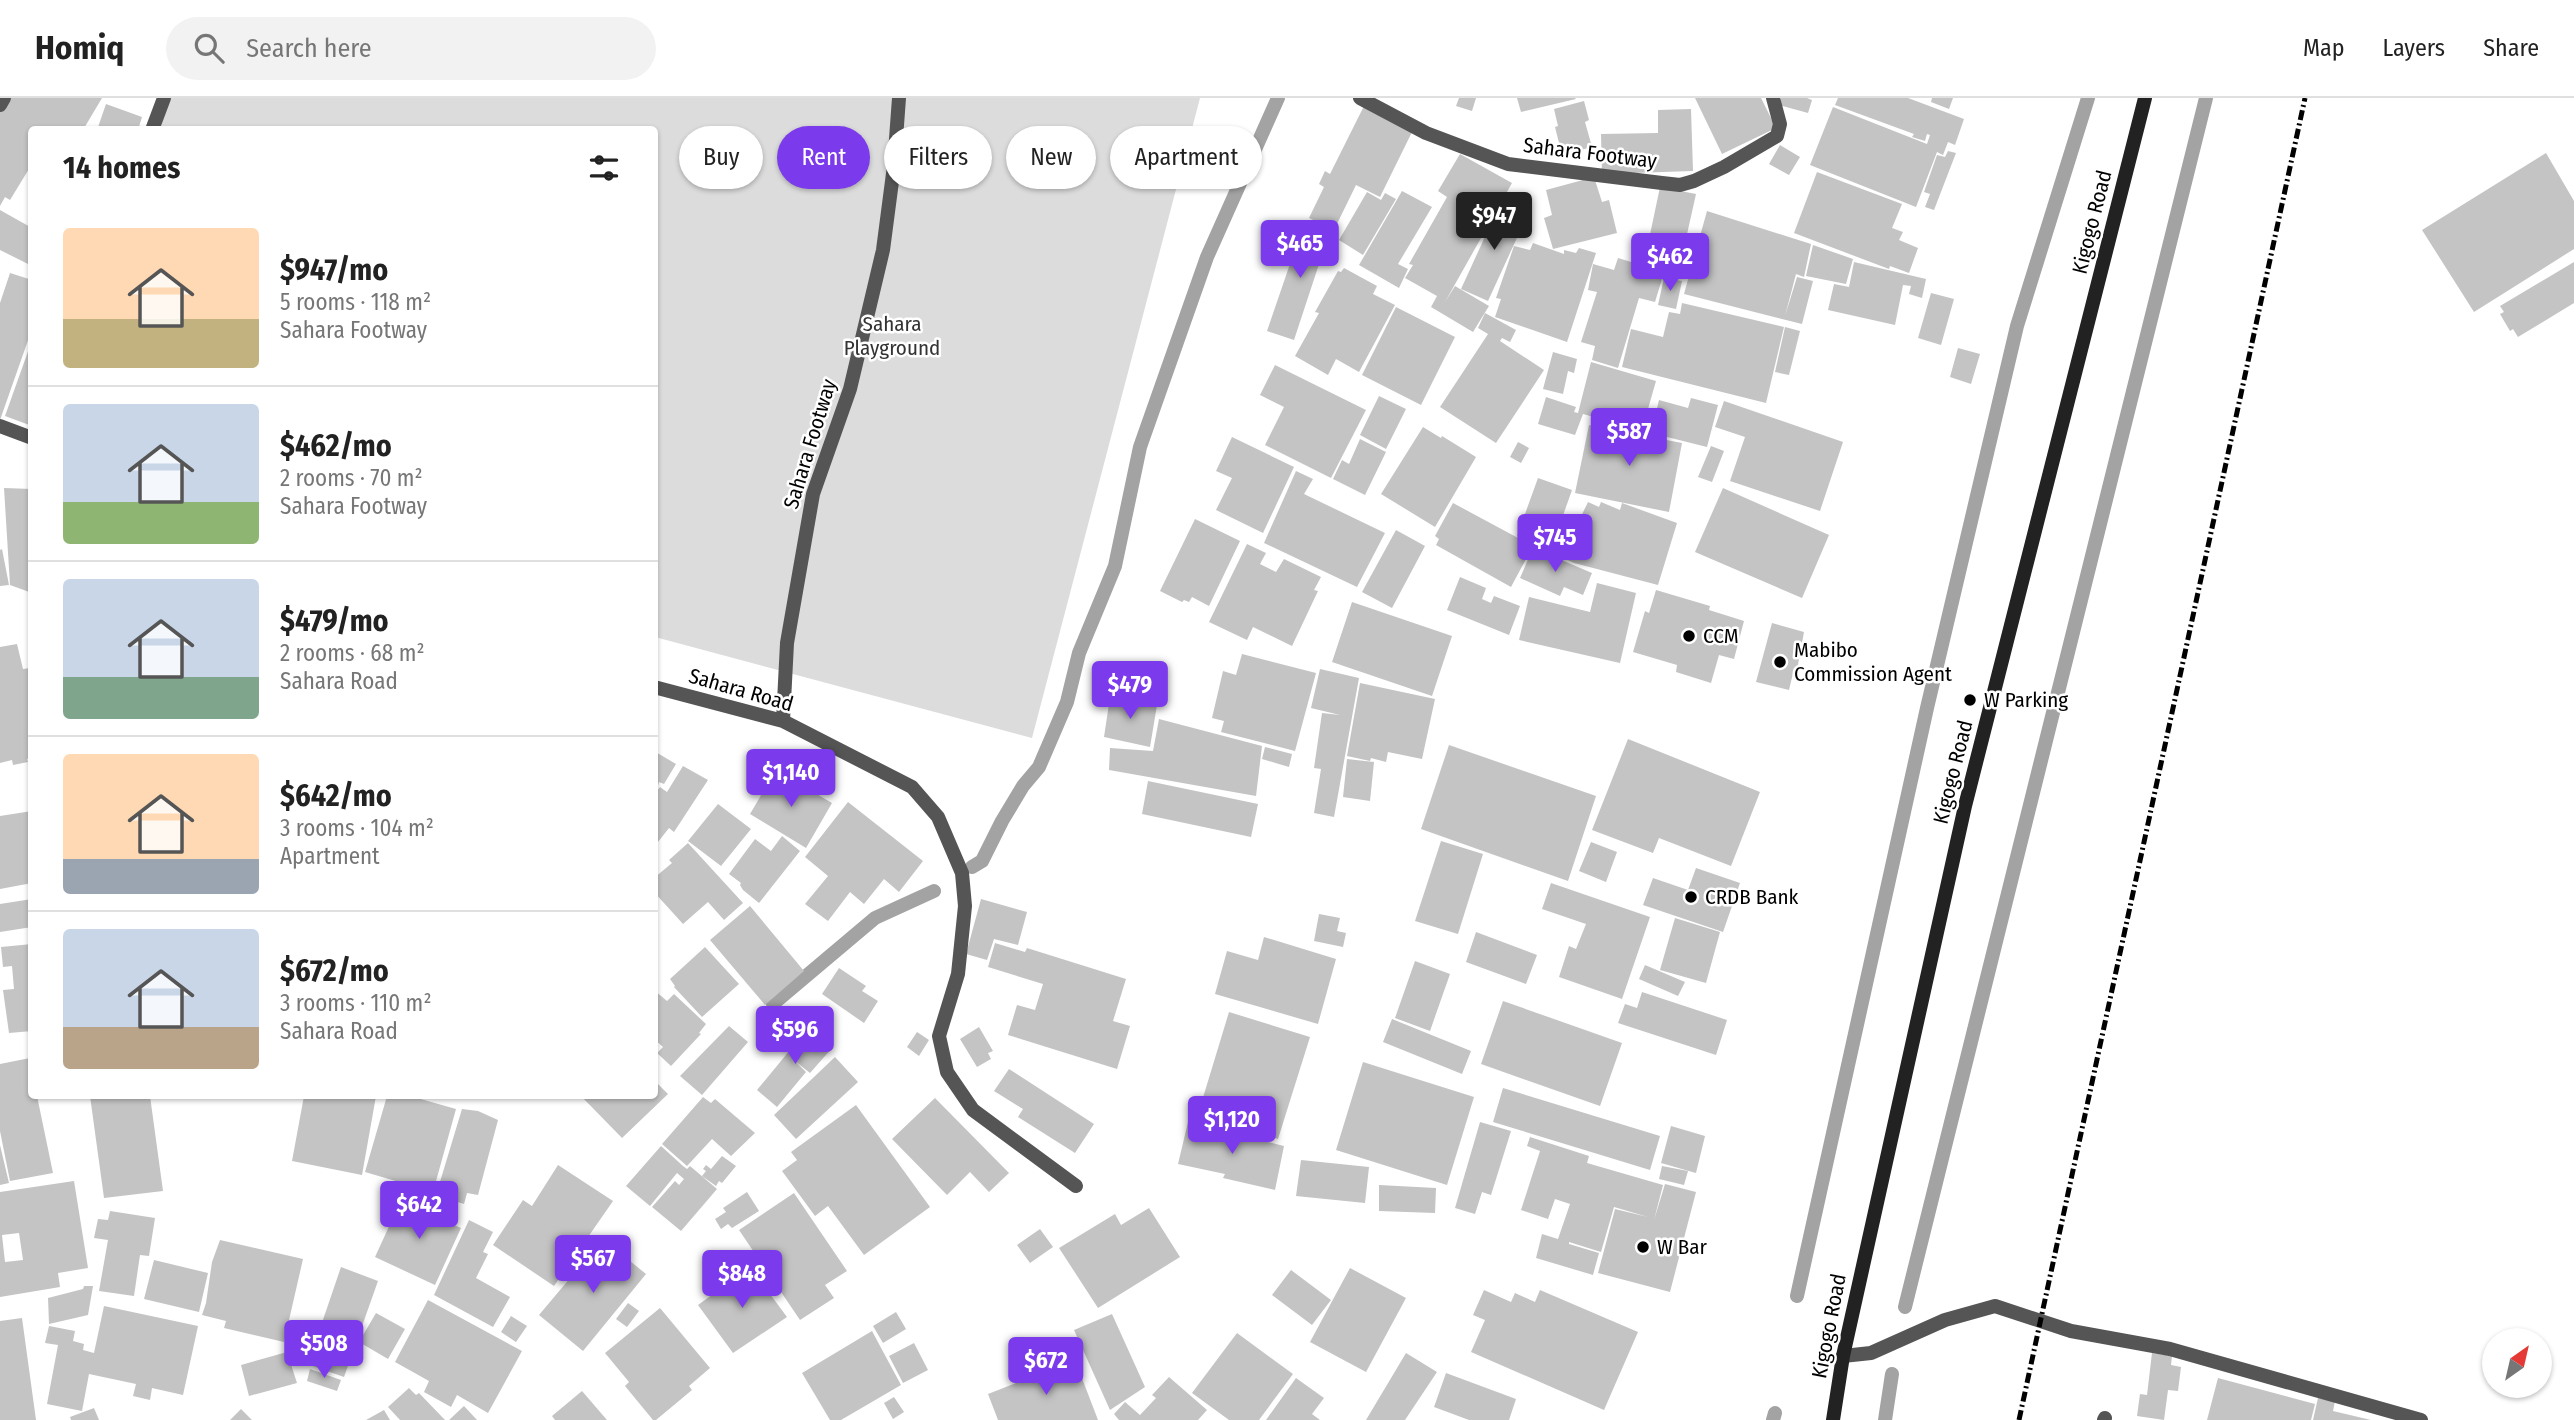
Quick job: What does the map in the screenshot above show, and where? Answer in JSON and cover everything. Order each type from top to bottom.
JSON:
[{"type":"main road","name":"Kigogo Road","points":[[1833,1420],[1843,1356],[1965,806],[2145,98]]},
{"type":"street","points":[[0,105],[4,98]]},
{"type":"street","points":[[146,98],[157,111]]},
{"type":"street","points":[[153,126],[164,98]]},
{"type":"street","name":"Sahara Footway","points":[[783,721],[787,643],[813,494],[850,389],[883,250],[894,166],[899,98]]},
{"type":"street","name":"Sahara Footway","points":[[1360,98],[1426,133],[1508,164],[1680,185],[1724,167],[1777,136],[1780,124],[1773,98]]},
{"type":"street","points":[[0,426],[28,436]]},
{"type":"street","name":"Sahara Road","points":[[658,688],[783,721],[912,786],[938,817],[961,873],[965,906],[958,974],[939,1036],[947,1072],[973,1110],[1076,1186]]},
{"type":"street","points":[[1843,1356],[1871,1353],[1945,1320],[1995,1306],[2071,1331],[2170,1349],[2420,1420]]},
{"type":"green space","name":"Sahara Playground","points":[[169,98],[1200,98],[1193,126],[1110,126],[1110,189],[1176,189],[1032,738],[658,638],[658,126],[161,126]]},
{"type":"building","points":[[9,98],[102,98],[85,126],[28,126],[28,171],[10,200],[5,197],[0,206],[0,112]]},
{"type":"building","points":[[1459,98],[1476,98],[1472,111],[1456,106]]},
{"type":"building","points":[[1517,98],[1575,98],[1576,99],[1521,112]]},
{"type":"building","points":[[1695,98],[1761,98],[1776,128],[1722,154]]},
{"type":"building","points":[[1781,98],[1812,100],[1808,113],[1779,105]]},
{"type":"building","points":[[1838,98],[1908,98],[1964,119],[1955,145],[1948,142],[1943,155],[1937,152],[1916,207],[1810,165],[1833,107],[1927,144],[1930,135],[1927,134],[1925,141],[1912,137],[1914,134],[1835,105]]},
{"type":"building","points":[[1932,98],[1953,98],[1949,109],[1931,102]]},
{"type":"building","points":[[1584,101],[1589,120],[1585,122],[1592,147],[1562,155],[1554,109]]},
{"type":"building","points":[[106,104],[142,117],[139,126],[98,126]]},
{"type":"building","points":[[1364,106],[1413,130],[1380,197],[1356,185],[1334,230],[1309,218],[1324,187],[1319,184],[1325,171],[1330,174]]},
{"type":"building","points":[[1691,109],[1693,171],[1602,174],[1601,134],[1658,133],[1658,110]]},
{"type":"building","points":[[1780,145],[1800,157],[1789,175],[1769,164]]},
{"type":"building","points":[[1948,151],[1956,153],[1934,210],[1925,207],[1930,194],[1924,192],[1937,155],[1945,157]]},
{"type":"building","points":[[2546,153],[2574,201],[2574,249],[2474,312],[2422,230]]},
{"type":"building","points":[[1460,154],[1512,183],[1445,302],[1455,286],[1489,306],[1473,332],[1431,307],[1437,296],[1405,278],[1413,265],[1409,264],[1447,197],[1438,191]]},
{"type":"building","points":[[1817,172],[1902,204],[1892,228],[1903,232],[1899,240],[1918,248],[1909,273],[1890,266],[1889,269],[1794,233]]},
{"type":"building","points":[[1594,177],[1602,202],[1609,200],[1617,233],[1553,249],[1544,218],[1552,215],[1546,190]]},
{"type":"building","points":[[1660,187],[1696,194],[1679,270],[1644,263]]},
{"type":"building","points":[[1402,191],[1432,207],[1398,264],[1408,269],[1399,288],[1359,265]]},
{"type":"building","points":[[1367,192],[1381,200],[1385,193],[1396,199],[1363,255],[1339,240]]},
{"type":"building","points":[[1511,202],[1516,205],[1514,210],[1527,216],[1488,301],[1461,289],[1500,204],[1509,207]]},
{"type":"building","points":[[0,210],[28,226],[28,264],[0,250]]},
{"type":"building","points":[[1707,211],[1811,244],[1804,277],[1796,274],[1785,316],[1797,277],[1813,281],[1802,324],[1684,294]]},
{"type":"building","points":[[1304,223],[1337,233],[1329,257],[1322,255],[1294,340],[1267,331]]},
{"type":"building","points":[[1533,243],[1564,254],[1564,250],[1576,253],[1579,248],[1596,253],[1567,342],[1495,317],[1501,299],[1496,298],[1514,246],[1530,250]]},
{"type":"building","points":[[1813,245],[1853,259],[1846,284],[1806,276]]},
{"type":"building","points":[[1618,258],[1664,272],[1655,302],[1639,298],[1618,368],[1592,360],[1595,346],[1581,342],[1597,292],[1588,290],[1593,264],[1614,270]]},
{"type":"building","points":[[1854,262],[1926,279],[1922,298],[1909,294],[1911,286],[1903,285],[1895,325],[1828,310],[1834,284],[1849,287]]},
{"type":"building","points":[[2574,262],[2574,303],[2518,337],[2513,329],[2510,331],[2500,314],[2504,312],[2500,306]]},
{"type":"building","points":[[1344,268],[1377,286],[1373,294],[1395,305],[1359,372],[1336,359],[1328,375],[1295,356],[1319,313],[1315,312],[1338,271],[1341,272]]},
{"type":"building","points":[[10,273],[28,279],[28,340],[0,420],[0,303]]},
{"type":"building","points":[[1664,278],[1682,281],[1676,309],[1658,305]]},
{"type":"building","points":[[1931,293],[1954,299],[1941,345],[1918,338]]},
{"type":"building","points":[[1682,303],[1784,327],[1766,403],[1622,367],[1631,329],[1663,337],[1669,312],[1680,314]]},
{"type":"building","points":[[1396,307],[1455,337],[1421,405],[1362,375]]},
{"type":"building","points":[[1485,313],[1516,330],[1510,342],[1502,338],[1500,341],[1544,370],[1496,443],[1440,407],[1488,334],[1478,328]]},
{"type":"building","points":[[1785,327],[1800,331],[1789,375],[1775,372]]},
{"type":"building","points":[[1958,348],[1980,354],[1971,384],[1950,377]]},
{"type":"building","points":[[28,351],[28,425],[5,416]]},
{"type":"building","points":[[1553,352],[1577,359],[1574,373],[1568,371],[1563,394],[1543,389]]},
{"type":"building","points":[[1591,362],[1656,381],[1642,430],[1583,414],[1575,435],[1538,424],[1546,397],[1576,407],[1574,412],[1578,413]]},
{"type":"building","points":[[1275,365],[1366,410],[1331,478],[1265,445],[1284,407],[1260,395]]},
{"type":"building","points":[[1379,396],[1406,409],[1386,449],[1360,435]]},
{"type":"building","points":[[1691,398],[1718,405],[1707,447],[1651,433],[1659,400],[1688,408]]},
{"type":"building","points":[[1724,401],[1843,442],[1820,511],[1730,481],[1745,437],[1715,427]]},
{"type":"building","points":[[1589,425],[1682,443],[1669,512],[1575,493]]},
{"type":"building","points":[[1423,427],[1476,457],[1435,527],[1381,494]]},
{"type":"building","points":[[1232,437],[1294,467],[1263,533],[1216,510],[1232,478],[1216,471]]},
{"type":"building","points":[[1360,439],[1386,452],[1365,495],[1333,479],[1342,460],[1349,464]]},
{"type":"building","points":[[1518,442],[1529,448],[1521,463],[1510,457]]},
{"type":"building","points":[[1711,446],[1724,451],[1712,482],[1698,477]]},
{"type":"building","points":[[1296,471],[1313,479],[1304,494],[1385,533],[1357,587],[1264,543]]},
{"type":"building","points":[[1538,478],[1572,490],[1560,524],[1575,529],[1588,502],[1599,507],[1601,502],[1620,510],[1622,503],[1677,523],[1658,585],[1574,563],[1517,536]]},
{"type":"building","points":[[4,488],[28,489],[28,592],[10,585]]},
{"type":"building","points":[[1723,488],[1829,535],[1802,598],[1695,552]]},
{"type":"building","points":[[1453,503],[1533,546],[1511,587],[1436,545],[1439,539],[1435,536]]},
{"type":"building","points":[[1195,519],[1240,541],[1209,606],[1192,597],[1189,602],[1182,602],[1160,591]]},
{"type":"building","points":[[1396,530],[1425,546],[1392,608],[1362,592]]},
{"type":"building","points":[[1247,544],[1266,553],[1260,564],[1276,572],[1284,559],[1321,577],[1314,590],[1318,591],[1292,646],[1253,627],[1247,640],[1209,622]]},
{"type":"building","points":[[1533,548],[1592,573],[1583,595],[1564,587],[1560,596],[1520,578]]},
{"type":"building","points":[[2,549],[9,585],[0,586],[0,550]]},
{"type":"building","points":[[1460,577],[1486,588],[1482,599],[1491,603],[1494,596],[1520,606],[1509,635],[1447,610]]},
{"type":"building","points":[[1597,583],[1636,593],[1620,663],[1519,640],[1529,597],[1590,612]]},
{"type":"building","name":"CCM","points":[[1656,590],[1710,606],[1709,610],[1744,621],[1734,659],[1719,655],[1711,683],[1676,672],[1677,665],[1633,652],[1645,611],[1649,613]]},
{"type":"building","points":[[1352,602],[1452,636],[1432,696],[1332,662]]},
{"type":"building","name":"Mabibo Commission Agent","points":[[1772,623],[1804,632],[1797,670],[1794,669],[1789,690],[1756,682]]},
{"type":"building","points":[[17,644],[23,669],[28,668],[28,762],[13,765],[12,760],[0,763],[0,647]]},
{"type":"building","points":[[1242,654],[1316,673],[1295,751],[1221,732],[1224,721],[1212,718],[1223,671],[1236,675]]},
{"type":"building","points":[[1320,669],[1359,678],[1334,817],[1314,813],[1321,769],[1314,768],[1322,713],[1340,715],[1311,708]]},
{"type":"building","points":[[1360,683],[1435,699],[1422,759],[1388,752],[1386,762],[1347,756]]},
{"type":"building","points":[[1110,697],[1157,705],[1150,747],[1104,737]]},
{"type":"building","points":[[1159,719],[1262,746],[1256,796],[1109,770],[1110,748],[1153,751]]},
{"type":"building","points":[[1628,739],[1760,792],[1731,866],[1659,838],[1653,853],[1592,830]]},
{"type":"building","points":[[1449,745],[1596,796],[1568,881],[1421,829]]},
{"type":"building","points":[[1265,747],[1292,754],[1289,767],[1262,759]]},
{"type":"building","points":[[658,753],[676,764],[664,784],[659,782],[658,786]]},
{"type":"building","points":[[1347,759],[1374,762],[1370,801],[1343,797]]},
{"type":"building","points":[[683,766],[708,780],[674,832],[669,828],[658,842],[658,789],[660,787],[667,792]]},
{"type":"building","points":[[776,770],[832,803],[806,848],[750,814]]},
{"type":"building","points":[[1148,781],[1258,804],[1251,837],[1142,814]]},
{"type":"building","points":[[848,802],[923,861],[899,892],[884,879],[864,904],[850,892],[828,921],[805,904],[828,876],[805,857]]},
{"type":"building","points":[[718,804],[751,829],[721,866],[688,841]]},
{"type":"building","points":[[28,812],[28,884],[0,889],[0,816]]},
{"type":"building","points":[[782,836],[800,851],[759,903],[729,874],[755,839],[771,851]]},
{"type":"building","points":[[1441,841],[1483,854],[1458,934],[1415,921]]},
{"type":"building","points":[[1591,842],[1617,852],[1606,882],[1579,871]]},
{"type":"building","points":[[688,843],[743,903],[724,920],[708,902],[683,924],[658,896],[658,875],[672,863],[669,860]]},
{"type":"building","name":"CRDB Bank","points":[[1696,868],[1740,883],[1723,932],[1643,905],[1653,878],[1688,890]]},
{"type":"building","points":[[1551,883],[1650,917],[1622,999],[1559,977],[1569,946],[1576,949],[1586,924],[1542,909]]},
{"type":"building","points":[[981,899],[1027,912],[1018,945],[994,939],[987,960],[966,954]]},
{"type":"building","points":[[28,900],[28,928],[0,932],[0,904]]},
{"type":"building","points":[[750,906],[804,971],[765,1005],[710,940]]},
{"type":"building","points":[[1319,914],[1340,918],[1337,931],[1346,933],[1343,947],[1314,941]]},
{"type":"building","points":[[1675,918],[1720,932],[1706,983],[1660,970]]},
{"type":"building","points":[[1476,932],[1537,955],[1526,984],[1466,962]]},
{"type":"building","points":[[1264,937],[1336,959],[1318,1024],[1215,994],[1227,951],[1258,960]]},
{"type":"building","points":[[995,943],[1025,952],[1027,948],[1126,979],[1113,1021],[1130,1026],[1117,1069],[1008,1035],[1017,1005],[1035,1010],[1043,984],[988,967]]},
{"type":"building","points":[[28,944],[28,1031],[9,1033],[3,990],[14,989],[12,966],[3,967],[1,947]]},
{"type":"building","points":[[705,947],[739,984],[702,1017],[670,979]]},
{"type":"building","points":[[1415,961],[1450,974],[1430,1031],[1395,1018]]},
{"type":"building","points":[[1645,965],[1685,982],[1678,996],[1639,979]]},
{"type":"building","points":[[839,968],[866,986],[862,991],[878,1001],[864,1023],[822,994]]},
{"type":"building","points":[[1642,992],[1727,1020],[1716,1055],[1618,1023],[1625,1004],[1637,1008]]},
{"type":"building","points":[[658,993],[667,1001],[674,994],[706,1024],[699,1033],[701,1034],[671,1066],[658,1054],[663,1047],[658,1043]]},
{"type":"building","points":[[1503,1001],[1622,1043],[1600,1106],[1481,1064]]},
{"type":"building","points":[[1229,1012],[1310,1037],[1278,1139],[1198,1114]]},
{"type":"building","points":[[1392,1019],[1471,1051],[1462,1074],[1383,1042]]},
{"type":"building","points":[[729,1026],[748,1042],[702,1095],[680,1076]]},
{"type":"building","points":[[809,1027],[833,1047],[810,1073],[795,1061],[806,1072],[777,1107],[757,1090]]},
{"type":"building","points":[[979,1027],[993,1051],[988,1053],[991,1059],[977,1067],[960,1039]]},
{"type":"building","points":[[917,1032],[929,1040],[919,1056],[907,1047]]},
{"type":"building","points":[[835,1057],[858,1082],[796,1139],[774,1115]]},
{"type":"building","points":[[28,1058],[28,1099],[38,1099],[53,1173],[10,1181],[0,1131],[0,1064]]},
{"type":"building","points":[[1363,1062],[1474,1097],[1447,1185],[1336,1150]]},
{"type":"building","points":[[1009,1069],[1094,1124],[1075,1153],[1018,1117],[1023,1109],[994,1091]]},
{"type":"building","points":[[658,1084],[668,1094],[622,1138],[584,1099],[658,1099]]},
{"type":"building","points":[[1503,1088],[1660,1136],[1650,1170],[1493,1122]]},
{"type":"building","points":[[703,1097],[711,1103],[715,1099],[755,1133],[731,1156],[712,1139],[687,1166],[662,1144]]},
{"type":"building","points":[[935,1098],[1009,1173],[989,1192],[970,1172],[947,1195],[892,1139]]},
{"type":"building","points":[[90,1099],[150,1099],[163,1191],[104,1198]]},
{"type":"building","points":[[303,1099],[375,1099],[362,1175],[292,1161]]},
{"type":"building","points":[[386,1099],[421,1099],[456,1109],[433,1192],[365,1172]]},
{"type":"building","points":[[856,1105],[930,1207],[864,1255],[828,1206],[815,1216],[782,1171],[797,1160],[791,1152]]},
{"type":"building","points":[[462,1109],[478,1111],[498,1120],[478,1195],[467,1193],[464,1204],[436,1195]]},
{"type":"building","points":[[1188,1122],[1284,1146],[1275,1190],[1223,1178],[1225,1174],[1178,1164]]},
{"type":"building","points":[[1480,1122],[1511,1131],[1491,1195],[1482,1192],[1475,1214],[1455,1208]]},
{"type":"building","points":[[1671,1126],[1705,1136],[1696,1173],[1661,1163]]},
{"type":"building","points":[[1530,1137],[1589,1156],[1587,1163],[1663,1185],[1654,1220],[1665,1184],[1696,1192],[1670,1292],[1598,1273],[1615,1209],[1648,1217],[1614,1207],[1601,1252],[1569,1242],[1599,1253],[1593,1275],[1536,1258],[1542,1234],[1558,1239],[1570,1204],[1555,1199],[1548,1219],[1521,1210],[1540,1151],[1527,1146]]},
{"type":"building","points":[[0,1145],[9,1183],[0,1185]]},
{"type":"building","points":[[661,1146],[683,1166],[687,1169],[690,1166],[717,1189],[681,1231],[652,1207],[675,1181],[679,1185],[684,1179],[677,1173],[650,1206],[626,1186]]},
{"type":"building","points":[[722,1156],[736,1166],[722,1183],[719,1181],[716,1186],[702,1176],[706,1171],[703,1169],[706,1165],[711,1169]]},
{"type":"building","points":[[1301,1160],[1369,1167],[1365,1203],[1296,1196]]},
{"type":"building","points":[[558,1165],[613,1201],[554,1286],[493,1245],[523,1200],[532,1206]]},
{"type":"building","points":[[1662,1166],[1688,1171],[1684,1185],[1659,1179]]},
{"type":"building","points":[[74,1181],[88,1268],[58,1273],[60,1287],[0,1297],[0,1192]],"holes":[[[19,1233],[23,1260],[5,1262],[2,1235]]]},
{"type":"building","points":[[1379,1185],[1436,1188],[1435,1213],[1379,1211]]},
{"type":"building","points":[[747,1192],[759,1211],[732,1228],[728,1224],[721,1229],[715,1219],[726,1212],[723,1208]]},
{"type":"building","points":[[794,1193],[847,1271],[825,1285],[834,1298],[800,1320],[739,1230]]},
{"type":"building","points":[[413,1195],[437,1206],[434,1216],[461,1228],[435,1285],[375,1257],[397,1209],[405,1212]]},
{"type":"building","points":[[1149,1208],[1180,1257],[1098,1308],[1059,1248],[1115,1214],[1121,1225]]},
{"type":"building","points":[[110,1211],[155,1218],[149,1256],[140,1255],[134,1296],[99,1291],[108,1240],[94,1238],[98,1219],[108,1220]]},
{"type":"building","points":[[469,1220],[493,1232],[483,1252],[488,1254],[476,1278],[510,1297],[493,1327],[434,1295]]},
{"type":"building","points":[[1040,1229],[1053,1247],[1030,1263],[1017,1245]]},
{"type":"building","points":[[603,1239],[646,1274],[583,1351],[539,1315]]},
{"type":"building","points":[[220,1240],[303,1259],[284,1342],[224,1328],[226,1321],[202,1315],[212,1262]]},
{"type":"building","points":[[154,1260],[208,1273],[199,1312],[144,1299]]},
{"type":"building","points":[[341,1267],[378,1281],[344,1377],[313,1366],[318,1354],[312,1352]]},
{"type":"building","points":[[750,1267],[787,1317],[733,1353],[698,1305]]},
{"type":"building","points":[[1350,1268],[1406,1298],[1366,1372],[1310,1342]]},
{"type":"building","points":[[1291,1270],[1331,1300],[1312,1325],[1272,1295]]},
{"type":"building","points":[[84,1286],[93,1286],[88,1315],[49,1324],[48,1298],[83,1289]]},
{"type":"building","points":[[1484,1290],[1511,1302],[1515,1293],[1535,1302],[1540,1290],[1638,1332],[1604,1410],[1471,1352],[1485,1320],[1473,1315]]},
{"type":"building","points":[[428,1300],[522,1351],[488,1413],[457,1395],[451,1407],[424,1392],[429,1381],[395,1362]]},
{"type":"building","points":[[628,1303],[639,1311],[627,1327],[616,1319]]},
{"type":"building","points":[[104,1306],[198,1326],[183,1395],[152,1388],[150,1400],[133,1396],[136,1384],[89,1374],[82,1411],[47,1404],[58,1345],[45,1343],[49,1326],[75,1331],[73,1341],[84,1344],[83,1350],[94,1353]]},
{"type":"building","points":[[660,1308],[710,1368],[689,1386],[692,1390],[653,1420],[625,1386],[629,1382],[605,1353]]},
{"type":"building","points":[[896,1312],[906,1329],[883,1343],[873,1326]]},
{"type":"building","points":[[376,1313],[405,1329],[388,1359],[359,1342]]},
{"type":"building","points":[[1112,1314],[1145,1387],[1110,1410],[1074,1330]]},
{"type":"building","points":[[511,1316],[527,1326],[516,1342],[501,1332]]},
{"type":"building","points":[[22,1318],[36,1420],[0,1420],[0,1321]]},
{"type":"building","points":[[872,1331],[901,1385],[841,1420],[830,1420],[802,1373]]},
{"type":"building","points":[[1237,1333],[1293,1374],[1259,1420],[1229,1420],[1192,1393]]},
{"type":"building","points":[[914,1343],[928,1370],[903,1383],[889,1356]]},
{"type":"building","points":[[287,1352],[297,1383],[249,1396],[241,1365]]},
{"type":"building","points":[[1406,1353],[1437,1372],[1405,1420],[1366,1420]]},
{"type":"building","points":[[2152,1353],[2172,1356],[2171,1365],[2181,1367],[2178,1391],[2168,1390],[2164,1420],[2137,1416],[2140,1394],[2147,1395]]},
{"type":"building","points":[[1075,1360],[1098,1420],[998,1420],[988,1394]]},
{"type":"building","points":[[310,1369],[341,1380],[337,1391],[307,1381]]},
{"type":"building","points":[[1446,1373],[1516,1399],[1509,1420],[1469,1420],[1434,1407]]},
{"type":"building","points":[[1169,1377],[1207,1410],[1198,1420],[1119,1420],[1114,1414],[1125,1402],[1140,1415],[1156,1398],[1152,1395]]},
{"type":"building","points":[[1296,1378],[1324,1398],[1312,1414],[1320,1420],[1266,1420]]},
{"type":"building","points":[[2218,1378],[2315,1404],[2311,1420],[2207,1420]]},
{"type":"building","points":[[409,1388],[416,1395],[419,1393],[445,1420],[400,1420],[388,1407]]},
{"type":"building","points":[[582,1391],[607,1420],[555,1420],[552,1416]]},
{"type":"building","points":[[894,1397],[904,1412],[893,1419],[884,1403]]},
{"type":"building","points":[[2318,1398],[2335,1401],[2333,1411],[2371,1420],[2313,1420]]},
{"type":"building","points":[[464,1406],[477,1420],[449,1420]]},
{"type":"building","points":[[94,1408],[99,1420],[71,1420],[70,1417]]},
{"type":"building","points":[[241,1409],[252,1420],[230,1420]]},
{"type":"building","points":[[384,1410],[390,1420],[366,1420]]},
{"type":"waterway","points":[[972,867],[982,861],[1023,786],[1039,767],[1067,702],[1079,653],[1115,566],[1140,447],[1207,257],[1278,98]]},
{"type":"waterway","points":[[1797,1296],[1927,708],[2017,326],[2088,98]]},
{"type":"waterway","points":[[1905,1307],[2206,98]]},
{"type":"waterway","points":[[773,1004],[875,918],[934,891]]},
{"type":"waterway","points":[[1885,1420],[1892,1374]]},
{"type":"waterway","points":[[1773,1420],[1775,1413]]},
{"type":"railway","points":[[2019,1420],[2305,98]]},
{"type":"place","name":"CCM","points":[[1689,636]]},
{"type":"place","name":"Mabibo Commission Agent","points":[[1780,662]]},
{"type":"place","name":"W Parking","points":[[1970,700]]},
{"type":"place","name":"CRDB Bank","points":[[1691,897]]},
{"type":"place","name":"W Bar","points":[[1643,1247]]}]
